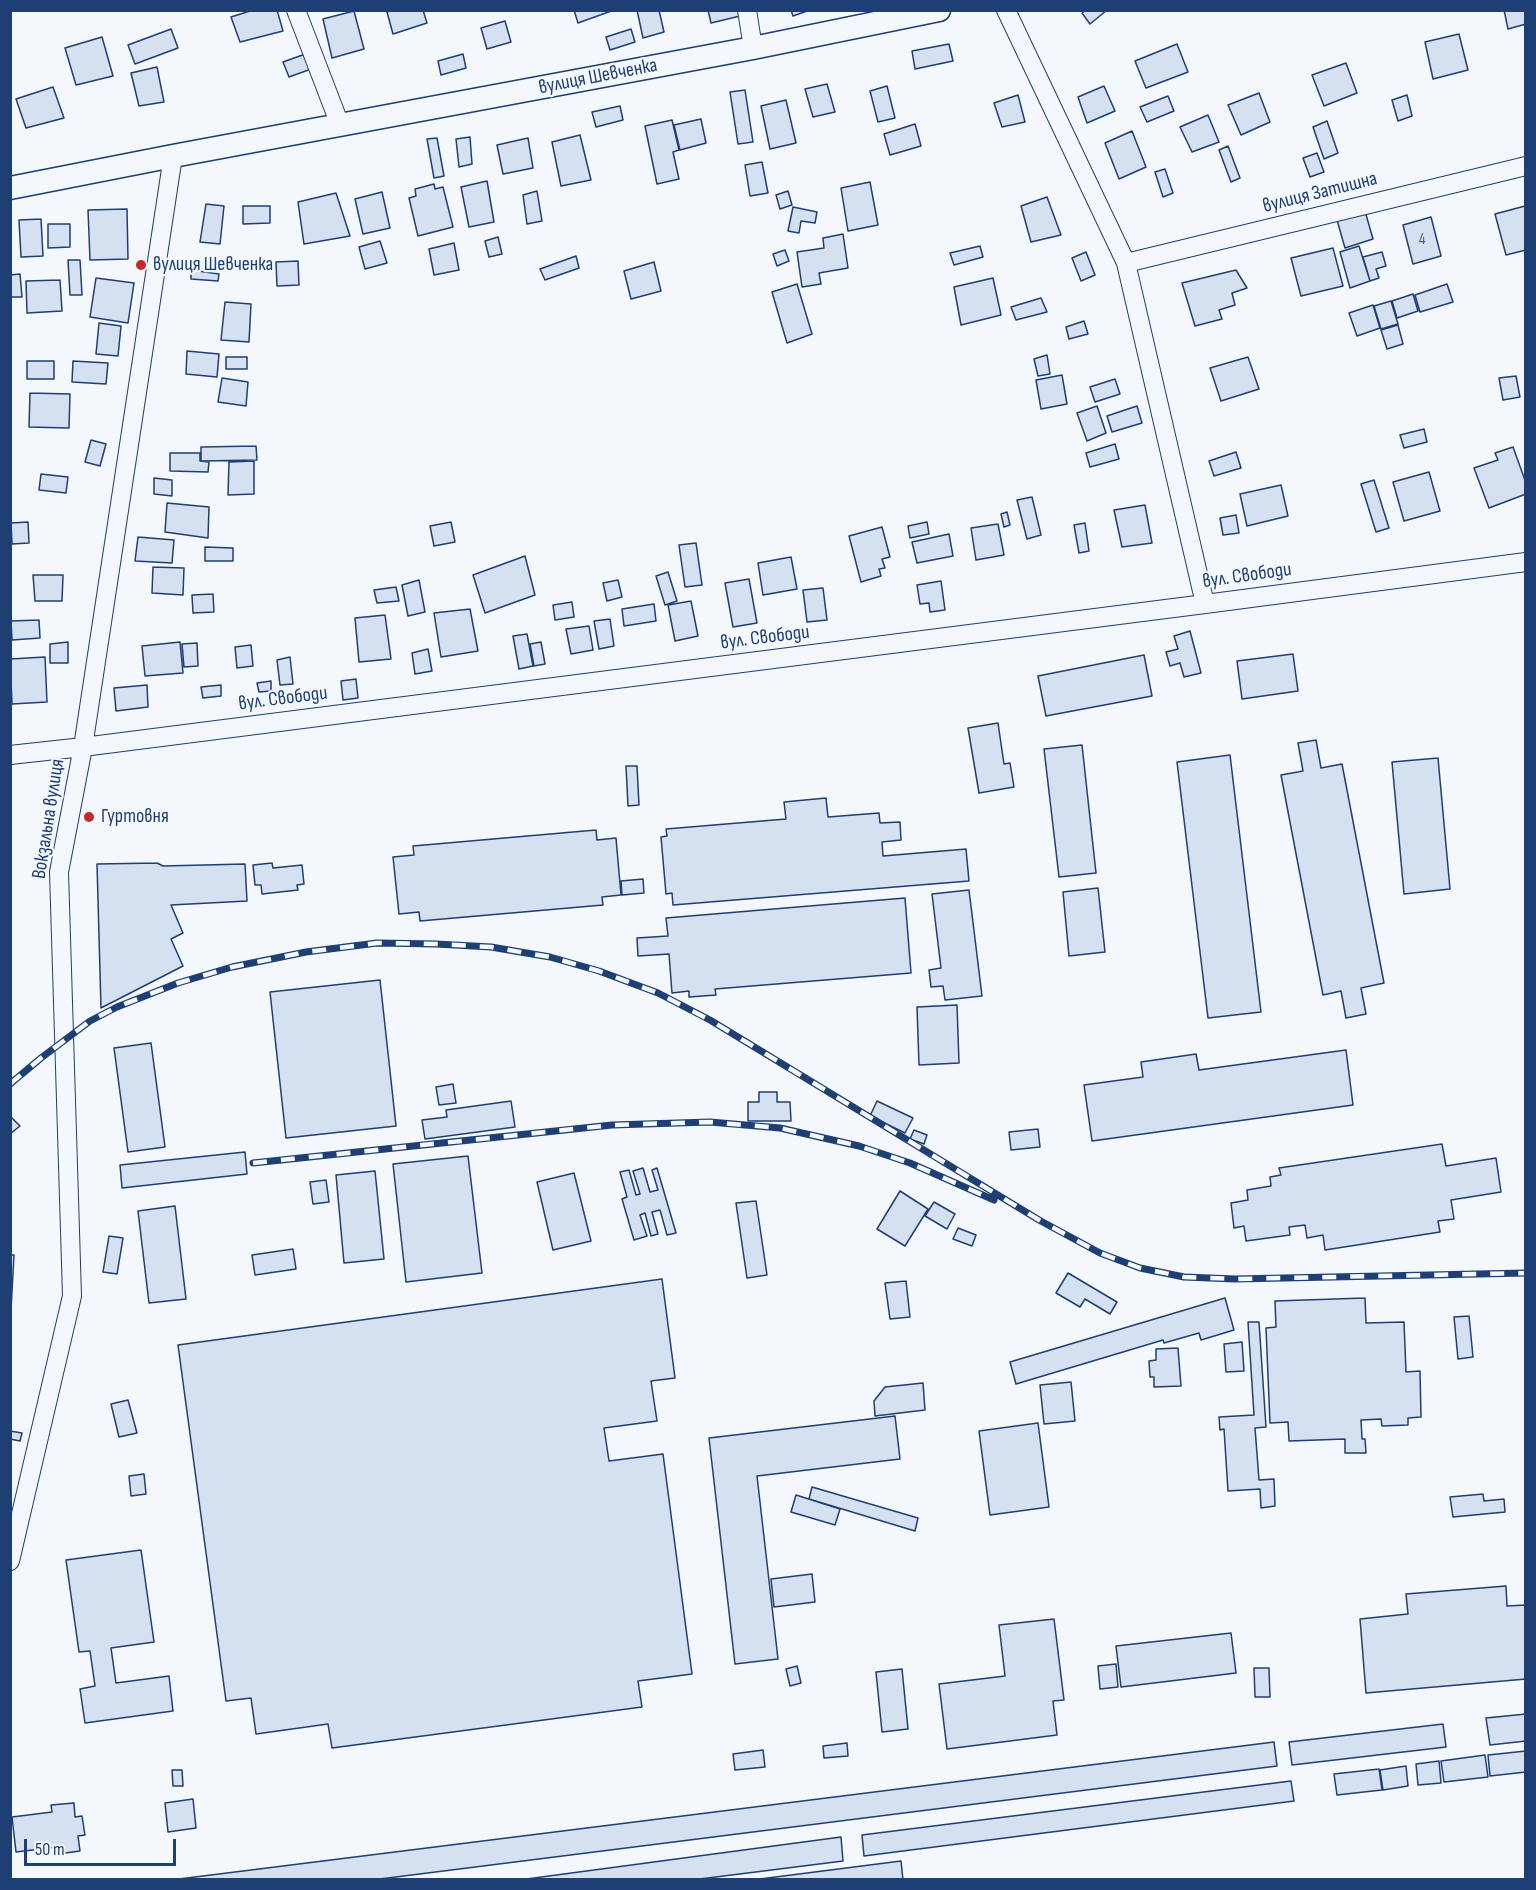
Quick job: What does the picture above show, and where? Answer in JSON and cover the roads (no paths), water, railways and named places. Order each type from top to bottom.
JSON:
[{"type":"street","points":[[297,10],[340,125]]},
{"type":"street","points":[[747,10],[753,48]]},
{"type":"street","name":"вулиця Шевченка","points":[[10,188],[753,48],[939,10]]},
{"type":"street","points":[[1006,10],[1126,263],[1205,604]]},
{"type":"street","name":"Вокзальна вулиця","points":[[10,1561],[72,1296],[59,872],[83,747],[173,156]]},
{"type":"street","name":"вулиця Затишна","points":[[1126,263],[1526,166]]},
{"type":"street","name":"вул. Свободи","points":[[10,755],[1526,562]]},
{"type":"railway","points":[[10,1084],[90,1021],[117,1007],[178,983],[232,967],[306,952],[377,943],[491,947],[550,957],[599,971],[658,993],[710,1020],[1039,1220],[1100,1253],[1140,1268],[1184,1277],[1235,1279],[1526,1273]]},
{"type":"railway","points":[[253,1163],[612,1125],[710,1122],[780,1128],[859,1146],[910,1163],[994,1200]]},
{"type":"place","name":"вулиця Шевченка","points":[[141,265]]},
{"type":"place","name":"Гуртовня","points":[[89,817]]}]
